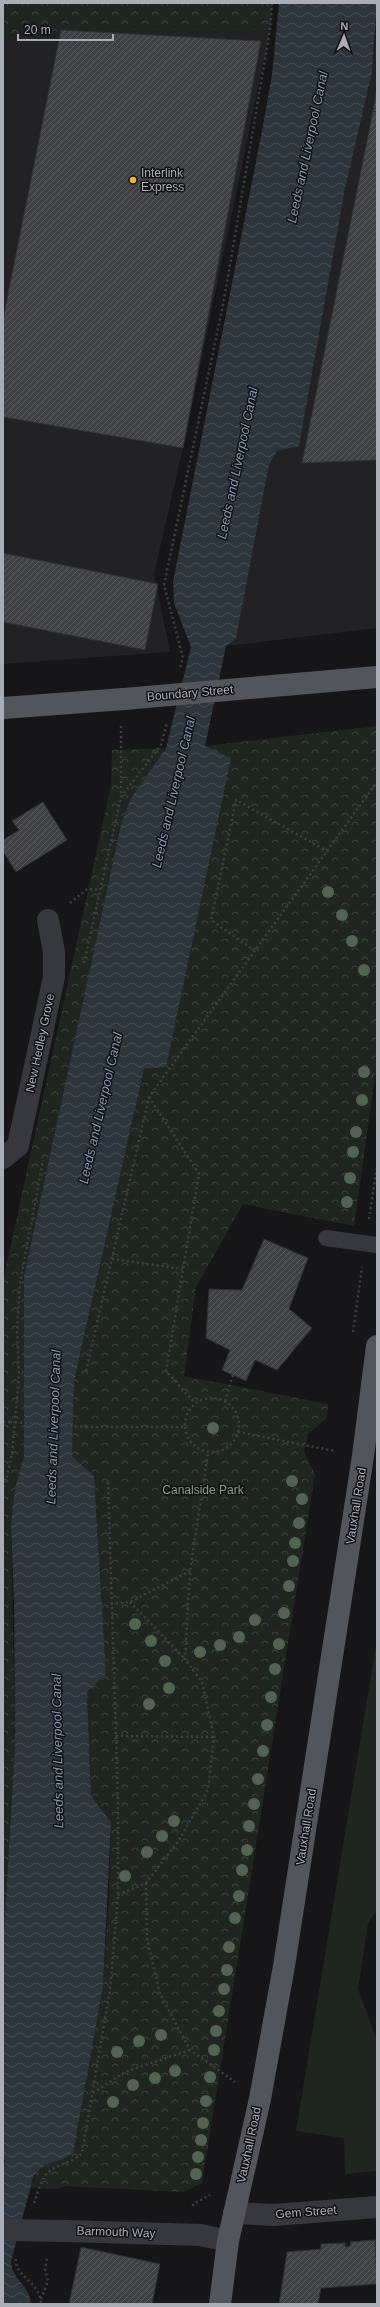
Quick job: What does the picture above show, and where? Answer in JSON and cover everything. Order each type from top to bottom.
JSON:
[{"type":"main road","name":"Boundary Street","points":[[3,708],[123,709],[319,682],[377,677]]},
{"type":"main road","name":"Vauxhall Road","points":[[220,2304],[228,2241],[260,2099],[284,1966],[321,1738],[363,1456],[377,1346]]},
{"type":"street","name":"New Hedley Grove","points":[[3,1158],[18,1146],[54,977],[54,952],[48,920]]},
{"type":"street","name":"Gem Street","points":[[234,2213],[274,2215],[377,2207]]},
{"type":"street","name":"Barmouth Way","points":[[3,2230],[188,2235],[228,2241]]},
{"type":"lane","points":[[326,1238],[371,1245]]},
{"type":"path","points":[[179,673],[183,658],[164,585],[224,300],[270,30],[272,3]]},
{"type":"path","points":[[83,966],[121,797],[123,709]]},
{"type":"path","points":[[121,797],[162,745],[168,716]]},
{"type":"path","points":[[86,1371],[148,1097],[377,782]]},
{"type":"path","points":[[255,951],[211,920],[236,800],[327,851]]},
{"type":"path","points":[[48,920],[87,889],[100,890]]},
{"type":"path","points":[[148,1097],[200,1174],[166,1371],[195,1403]]},
{"type":"path","points":[[3,1492],[4,1479],[12,1454],[18,1375],[17,1332],[20,1283],[43,1158]]},
{"type":"path","points":[[352,1336],[371,1245],[377,1167]]},
{"type":"path","points":[[112,1259],[184,1269]]},
{"type":"path","points":[[225,1401],[233,1375]]},
{"type":"path","points":[[209,1398],[225,1401],[237,1414],[238,1432],[230,1446],[224,1450],[208,1453],[191,1444],[184,1427],[185,1418],[195,1403],[209,1398]]},
{"type":"path","points":[[3,1422],[86,1427],[184,1427]]},
{"type":"path","points":[[238,1432],[363,1456]]},
{"type":"path","points":[[334,1459],[337,1444]]},
{"type":"path","points":[[185,1659],[190,1571],[208,1453]]},
{"type":"path","points":[[32,2208],[45,2176],[52,2170],[78,2158],[82,2153],[110,1990],[118,1895],[116,1736],[108,1480]]},
{"type":"path","points":[[111,1604],[130,1602],[190,1571]]},
{"type":"path","points":[[118,1895],[146,1883],[179,1840],[208,1790],[214,1737],[202,1682],[185,1659],[130,1602]]},
{"type":"path","points":[[116,1736],[214,1737]]},
{"type":"path","points":[[146,1883],[147,1939],[160,1994],[190,2050],[260,2099]]},
{"type":"path","points":[[93,2093],[125,2072],[190,2050]]},
{"type":"path","points":[[234,2090],[237,2075]]},
{"type":"path","points":[[188,2235],[193,2204],[212,2194]]},
{"type":"path","points":[[41,2304],[48,2281],[45,2269],[48,2256]]},
{"type":"path","points":[[16,2257],[15,2264],[18,2270],[33,2283],[41,2300]]},
{"type":"shaded area","points":[[3,3],[272,3],[270,31],[183,448],[154,574],[170,652],[3,664]]},
{"type":"shaded area","points":[[377,22],[377,628],[226,646],[236,639],[269,465],[277,451],[344,194],[372,72]]},
{"type":"green space","points":[[3,3],[272,3],[270,30],[61,30],[3,36]]},
{"type":"green space","name":"Canalside Park","points":[[377,726],[377,1062],[354,1226],[243,1204],[196,1287],[184,1376],[328,1404],[327,1418],[308,1434],[304,1452],[315,1474],[202,2183],[183,2192],[64,2186],[58,2189],[30,2188],[38,2169],[60,2159],[87,2069],[103,1987],[109,1896],[111,1822],[91,1796],[87,1692],[106,1674],[94,1476],[72,1456],[74,1381],[144,1069],[166,1067],[205,746]]},
{"type":"green space","points":[[166,748],[131,798],[121,824],[24,1276],[24,1456],[15,1488],[11,1524],[15,1745],[3,1947],[3,1281],[111,785],[112,750]]},
{"type":"green space","points":[[377,1639],[377,1909],[368,1924],[358,1989],[377,2040],[377,2171],[345,2174],[344,2138],[296,2131]]},
{"type":"water","name":"Leeds and Liverpool Canal","points":[[279,3],[377,3],[372,72],[344,194],[299,446],[277,451],[269,465],[236,639],[226,646],[205,746],[231,758],[166,1067],[144,1069],[74,1381],[72,1456],[94,1476],[106,1674],[87,1692],[91,1796],[111,1822],[103,1986],[73,2153],[42,2167],[33,2178],[11,2261],[14,2272],[30,2297],[31,2304],[3,2304],[3,2176],[5,2160],[3,2158],[3,1947],[15,1745],[14,1601],[11,1524],[15,1488],[24,1456],[24,1276],[121,824],[131,798],[166,748],[191,647],[174,603],[173,582],[262,131],[272,75]]},
{"type":"building","name":"Interlink Express","points":[[61,30],[261,41],[183,448],[3,417],[3,319]]},
{"type":"building","points":[[377,87],[377,112],[373,111]]},
{"type":"building","points":[[373,111],[377,112],[377,460],[302,463]]},
{"type":"building","points":[[3,553],[158,584],[145,650],[3,622]]},
{"type":"building","points":[[43,802],[67,840],[16,872],[3,851],[3,840],[19,830],[12,821]]},
{"type":"building","points":[[264,1239],[308,1258],[289,1309],[312,1328],[277,1370],[255,1360],[246,1381],[222,1370],[230,1350],[206,1338],[209,1289],[242,1290]]},
{"type":"building","points":[[375,2240],[377,2284],[321,2288],[318,2304],[279,2304],[287,2252],[321,2249],[321,2244],[345,2243],[345,2247],[351,2246],[350,2242]]},
{"type":"building","points":[[81,2247],[160,2264],[152,2304],[69,2304]]},
{"type":"place","name":"Interlink Express","points":[[133,180]]}]
